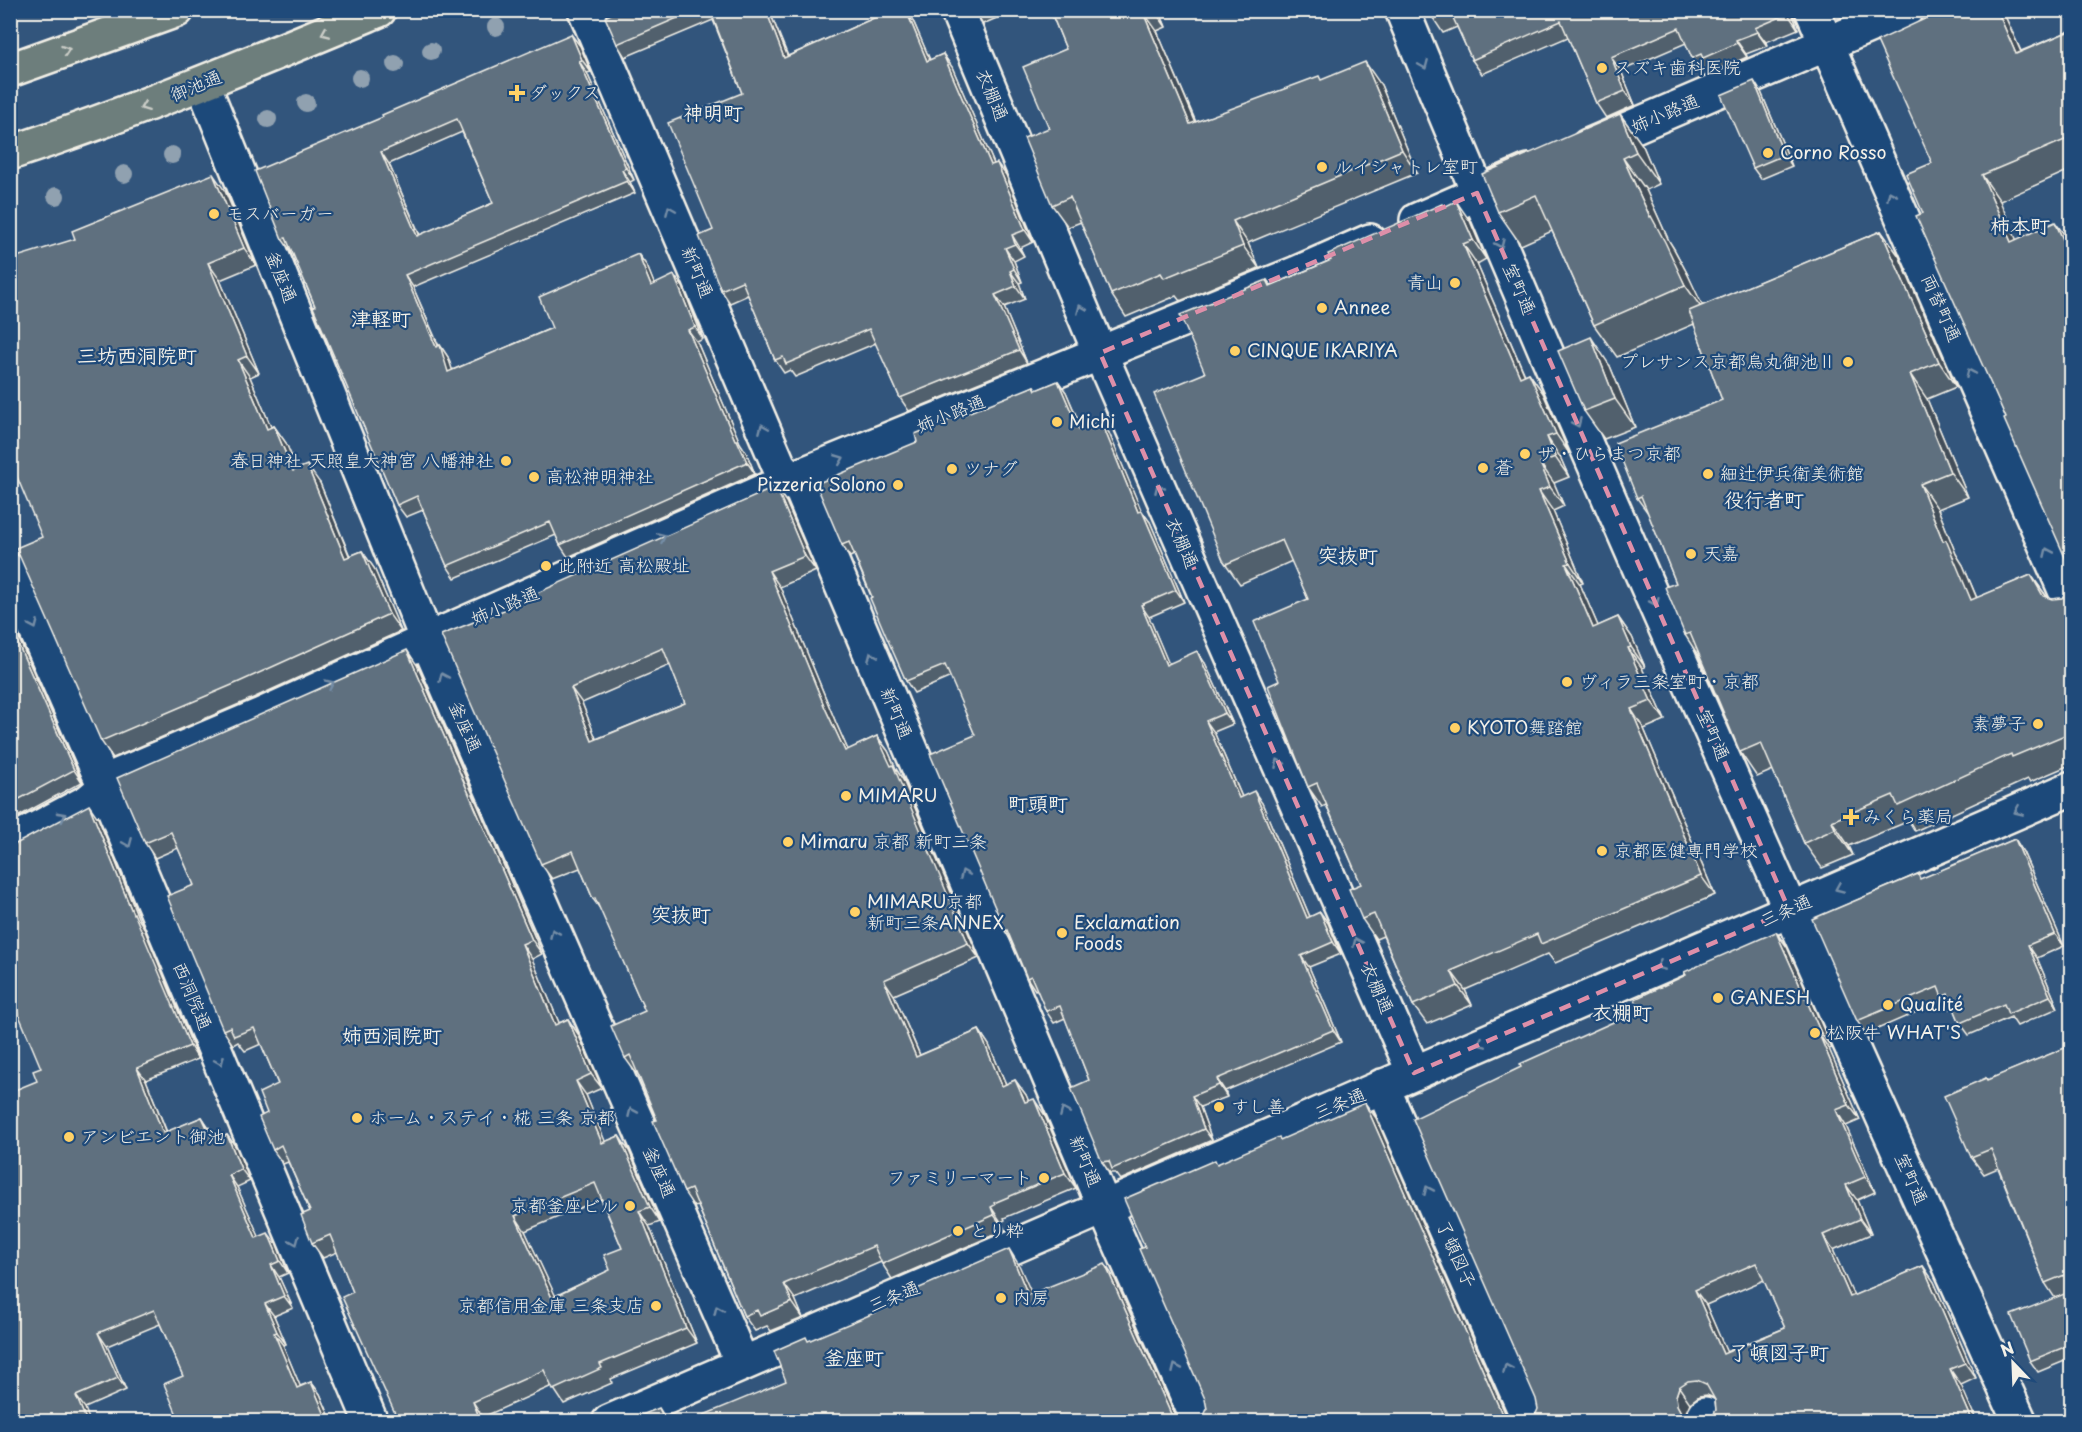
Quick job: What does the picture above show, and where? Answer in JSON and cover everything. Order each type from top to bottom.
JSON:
[{"type":"main road","name":"御池通","points":[[10,153],[100,123],[203,84],[379,10]]},
{"type":"main road","points":[[10,69],[176,11]]},
{"type":"street","name":"新町通","points":[[585,10],[779,466],[802,491],[1104,1207],[1199,1422]]},
{"type":"street","name":"衣棚通","points":[[957,10],[1100,353],[1413,1073]]},
{"type":"street","name":"室町通","points":[[1402,10],[1477,193],[1789,910],[2020,1422]]},
{"type":"street","name":"両替町通","points":[[1812,10],[2072,606]]},
{"type":"street","name":"姉小路通","points":[[10,843],[89,801],[120,775],[259,716],[791,479],[1297,273],[1477,193],[1906,10]]},
{"type":"street","name":"釜座通","points":[[203,84],[427,640],[742,1363]]},
{"type":"street","name":"西洞院通","points":[[10,572],[105,787],[371,1422]]},
{"type":"street","name":"三条通","points":[[609,1422],[2072,788]]},
{"type":"street","name":"了頓図子","points":[[1382,1086],[1530,1422]]},
{"type":"highlighted area","points":[[1477,193],[1789,910],[1414,1073],[1100,353]]},
{"type":"building","points":[[619,10],[696,10],[617,44],[605,17]]},
{"type":"building","points":[[710,10],[766,10],[784,58],[892,10],[902,12],[906,10],[927,61],[943,54],[991,165],[997,163],[1025,230],[1012,235],[1015,244],[1005,248],[1014,269],[1010,271],[1016,286],[995,295],[1019,350],[900,398],[869,329],[786,364],[783,357],[775,360],[742,281],[721,290],[699,236],[713,230],[668,123],[742,93]]},
{"type":"building","points":[[1050,10],[1142,10],[1190,124],[1319,76],[1321,80],[1365,62],[1402,150],[1233,221],[1243,246],[1164,278],[1161,273],[1111,294],[1070,197],[1052,205],[1024,138],[1049,128],[1023,67],[1066,49]]},
{"type":"building","points":[[1430,10],[1787,10],[1788,14],[1755,28],[1757,32],[1736,40],[1737,43],[1703,58],[1701,54],[1692,58],[1679,28],[1611,57],[1625,91],[1596,103],[1561,21],[1472,60],[1450,11],[1433,18]]},
{"type":"building","points":[[1944,10],[1997,10],[2016,54],[2072,30],[2072,137],[1982,175],[2011,242],[2055,222],[2072,259],[2072,573],[1916,216],[1923,213],[1906,174],[1932,163],[1877,41]]},
{"type":"building","points":[[571,34],[582,60],[579,61],[626,168],[622,170],[627,181],[405,275],[436,347],[440,345],[448,372],[552,328],[539,297],[638,254],[651,286],[674,275],[695,327],[688,330],[735,440],[747,462],[560,545],[550,522],[447,566],[417,496],[397,505],[313,307],[315,306],[286,238],[282,239],[255,171],[383,117],[382,115]],"holes":[[[457,119],[493,203],[417,236],[381,152]]]},
{"type":"building","name":"Corno Rosso","points":[[1754,81],[1784,155],[1753,168],[1721,95]]},
{"type":"building","points":[[1620,114],[1636,152],[1623,158],[1685,285],[1594,325],[1536,195],[1498,212],[1482,174]]},
{"type":"building","points":[[213,174],[244,248],[208,263],[247,356],[238,360],[267,429],[274,426],[293,471],[307,465],[345,558],[362,551],[389,614],[101,741],[16,548],[42,537],[10,460],[10,259],[75,239],[72,231]]},
{"type":"building","points":[[1456,201],[1473,240],[1463,244],[1520,377],[1529,373],[1556,434],[1547,437],[1555,457],[1540,463],[1550,487],[1539,491],[1570,563],[1566,564],[1593,628],[1618,617],[1631,647],[1628,648],[1651,701],[1631,709],[1701,876],[1541,944],[1537,934],[1451,971],[1458,986],[1413,1005],[1374,914],[1362,919],[1349,889],[1361,884],[1317,783],[1308,787],[1268,686],[1279,681],[1254,622],[1308,599],[1282,540],[1226,564],[1154,394],[1205,373],[1180,315],[1267,280],[1270,286],[1331,260],[1328,254],[1442,204],[1444,207]]},
{"type":"building","points":[[1881,231],[1939,362],[1910,374],[1950,472],[1920,484],[1943,541],[1946,540],[1971,600],[2031,575],[2043,596],[2052,599],[2062,598],[2072,587],[2072,732],[2012,757],[2011,754],[1898,806],[1893,795],[1832,821],[1835,829],[1804,843],[1761,743],[1740,752],[1690,633],[1685,635],[1665,587],[1676,583],[1641,496],[1637,498],[1615,443],[1722,400],[1689,311]]},
{"type":"building","points":[[1591,337],[1615,399],[1584,411],[1558,351]]},
{"type":"building","points":[[1058,381],[1079,430],[1101,421],[1138,512],[1142,511],[1176,590],[1141,605],[1166,665],[1197,651],[1225,713],[1206,721],[1239,798],[1254,791],[1307,918],[1320,912],[1333,942],[1301,956],[1333,1030],[1217,1079],[1219,1085],[1192,1096],[1204,1129],[1112,1169],[1109,1161],[1102,1162],[1071,1088],[1089,1080],[1060,1006],[1046,1011],[1031,976],[1027,978],[930,754],[975,735],[945,665],[906,681],[870,598],[872,597],[849,542],[842,545],[816,484],[917,442],[915,434],[1034,386],[1036,390]]},
{"type":"building","points":[[776,487],[805,556],[769,571],[825,708],[845,751],[877,736],[891,766],[893,765],[968,943],[884,980],[916,1057],[979,1030],[1002,1086],[1015,1080],[1025,1102],[1034,1099],[1065,1173],[994,1203],[995,1205],[991,1207],[994,1215],[882,1264],[874,1246],[784,1284],[792,1302],[760,1316],[757,1310],[744,1316],[691,1189],[684,1192],[653,1121],[657,1120],[630,1055],[625,1058],[611,1026],[645,1011],[595,898],[593,899],[573,851],[541,864],[441,635],[504,610],[503,608]],"holes":[[[663,648],[685,703],[592,741],[571,688]]]},
{"type":"building","points":[[10,626],[74,770],[10,804]]},
{"type":"building","points":[[407,650],[532,940],[522,944],[555,1025],[568,1019],[591,1074],[576,1081],[602,1143],[619,1136],[650,1207],[639,1211],[686,1328],[600,1364],[602,1368],[553,1390],[544,1370],[473,1402],[481,1422],[399,1422],[342,1297],[353,1292],[330,1235],[312,1243],[301,1215],[310,1211],[281,1145],[273,1150],[259,1117],[267,1113],[259,1093],[278,1084],[254,1028],[234,1036],[230,1027],[223,1030],[167,896],[194,885],[171,832],[145,843],[117,778]],"holes":[[[595,1183],[622,1248],[604,1255],[610,1270],[552,1298],[515,1216]]]},
{"type":"building","points":[[89,805],[190,1046],[137,1068],[163,1133],[202,1117],[213,1141],[227,1135],[241,1169],[229,1175],[256,1238],[268,1233],[280,1261],[271,1265],[284,1296],[265,1304],[277,1332],[274,1333],[297,1388],[311,1382],[328,1422],[180,1422],[164,1384],[183,1376],[154,1310],[98,1333],[118,1378],[76,1396],[87,1422],[10,1422],[10,1092],[37,1081],[33,1071],[41,1068],[10,994],[10,847]]},
{"type":"building","points":[[2015,839],[2055,934],[2028,945],[2050,996],[2008,1014],[2004,1004],[1960,1023],[1948,994],[1942,997],[1938,987],[1857,1021],[1812,919],[1918,874],[1920,879]]},
{"type":"building","points":[[1776,932],[1821,1033],[1819,1034],[1849,1105],[1836,1110],[1865,1177],[1846,1185],[1860,1219],[1823,1235],[1850,1297],[1923,1266],[1965,1363],[1950,1369],[1973,1422],[1707,1422],[1716,1410],[1715,1400],[1706,1384],[1697,1380],[1688,1381],[1679,1387],[1676,1396],[1677,1405],[1686,1422],[1530,1422],[1538,1409],[1536,1399],[1413,1119],[1521,1067],[1520,1064],[1640,1010],[1635,999],[1686,975],[1684,972]],"holes":[[[1756,1263],[1785,1328],[1723,1354],[1695,1290]]]},
{"type":"building","points":[[2072,1045],[2072,1272],[2045,1283],[1991,1149],[1971,1157],[1944,1096]]},
{"type":"building","points":[[1365,1103],[1502,1414],[1508,1422],[1199,1422],[1207,1409],[1205,1399],[1139,1249],[1145,1247],[1124,1199],[1215,1160],[1217,1164],[1279,1137],[1280,1140]]},
{"type":"building","points":[[1009,1249],[1028,1295],[1105,1264],[1171,1414],[1177,1422],[687,1422],[786,1381],[774,1351],[806,1337],[808,1341],[905,1300],[901,1296]]},
{"type":"building","points":[[2072,1291],[2072,1344],[2030,1361],[2011,1315]]},
{"type":"building","points":[[659,1408],[665,1422],[625,1422]]},
{"type":"place","name":"スズキ歯科医院","points":[[1602,68]]},
{"type":"place","name":"ダックス","points":[[517,93]]},
{"type":"place","name":"Corno Rosso","points":[[1768,153]]},
{"type":"place","name":"ルイシャトレ室町","points":[[1322,167]]},
{"type":"place","name":"モスバーガー","points":[[214,214]]},
{"type":"place","name":"青山","points":[[1455,283]]},
{"type":"place","name":"Annee","points":[[1322,308]]},
{"type":"place","name":"CINQUE IKARIYA","points":[[1235,351]]},
{"type":"place","name":"プレサンス京都烏丸御池Ⅱ","points":[[1848,362]]},
{"type":"place","name":"Michi","points":[[1057,422]]},
{"type":"place","name":"ザ・ひらまつ京都","points":[[1525,454]]},
{"type":"place","name":"春日神社 天照皇大神宮 八幡神社","points":[[506,461]]},
{"type":"place","name":"蒼","points":[[1483,468]]},
{"type":"place","name":"ツナグ","points":[[952,469]]},
{"type":"place","name":"細辻伊兵衛美術館","points":[[1708,474]]},
{"type":"place","name":"高松神明神社","points":[[534,477]]},
{"type":"place","name":"Pizzeria Solono","points":[[898,485]]},
{"type":"place","name":"天嘉","points":[[1691,554]]},
{"type":"place","name":"此附近 高松殿址","points":[[546,566]]},
{"type":"place","name":"ヴィラ三条室町・京都","points":[[1567,682]]},
{"type":"place","name":"素夢子","points":[[2038,724]]},
{"type":"place","name":"KYOTO舞踏館","points":[[1455,728]]},
{"type":"place","name":"MIMARU","points":[[846,796]]},
{"type":"place","name":"みくら薬局","points":[[1851,817]]},
{"type":"place","name":"Mimaru 京都 新町三条","points":[[788,842]]},
{"type":"place","name":"京都医健専門学校","points":[[1602,851]]},
{"type":"place","name":"MIMARU京都 新町三条ANNEX","points":[[855,912]]},
{"type":"place","name":"Exclamation Foods","points":[[1062,933]]},
{"type":"place","name":"GANESH","points":[[1718,998]]},
{"type":"place","name":"Qualité","points":[[1888,1005]]},
{"type":"place","name":"松阪牛 WHAT'S","points":[[1815,1033]]},
{"type":"place","name":"すし善","points":[[1219,1107]]},
{"type":"place","name":"ホーム・ステイ・椛 三条 京都","points":[[357,1118]]},
{"type":"place","name":"アンビエント御池","points":[[69,1137]]},
{"type":"place","name":"ファミリーマート","points":[[1044,1178]]},
{"type":"place","name":"京都釜座ビル","points":[[630,1206]]},
{"type":"place","name":"とり粋","points":[[958,1231]]},
{"type":"place","name":"内房","points":[[1001,1298]]},
{"type":"place","name":"京都信用金庫 三条支店","points":[[656,1306]]},
{"type":"district","name":"神明町","points":[[713,113]]},
{"type":"district","name":"柿本町","points":[[2020,226]]},
{"type":"district","name":"津軽町","points":[[381,319]]},
{"type":"district","name":"三坊西洞院町","points":[[137,356]]},
{"type":"district","name":"役行者町","points":[[1764,500]]},
{"type":"district","name":"突抜町","points":[[1348,556]]},
{"type":"district","name":"町頭町","points":[[1038,804]]},
{"type":"district","name":"突抜町","points":[[681,915]]},
{"type":"district","name":"衣棚町","points":[[1622,1013]]},
{"type":"district","name":"姉西洞院町","points":[[392,1036]]},
{"type":"district","name":"了頓図子町","points":[[1779,1353]]},
{"type":"district","name":"釜座町","points":[[854,1358]]}]
